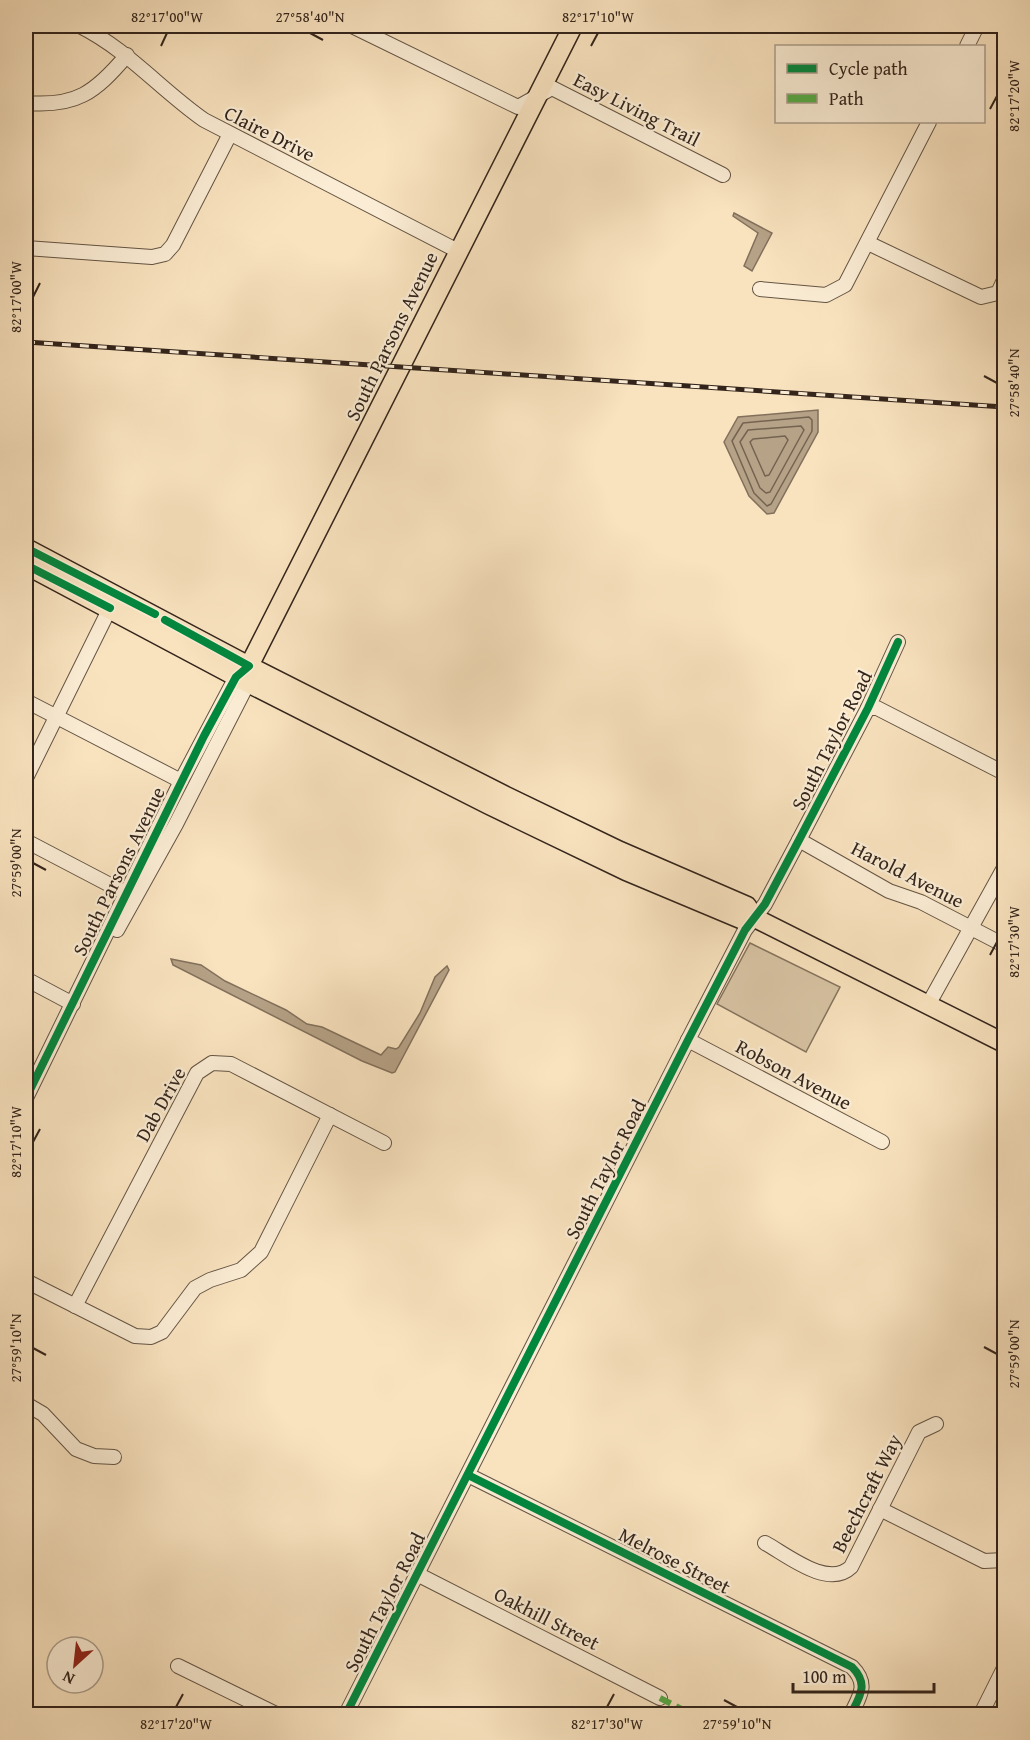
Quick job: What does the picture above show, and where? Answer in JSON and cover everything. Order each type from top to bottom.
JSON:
[{"type":"main road","name":"South Parsons Avenue","points":[[244,675],[573,26]]},
{"type":"main road","points":[[26,548],[244,675]]},
{"type":"main road","points":[[26,565],[244,675],[620,851],[747,906],[755,918],[1005,1043]]},
{"type":"street","name":"Claire Drive","points":[[80,26],[102,37],[127,55],[184,106],[230,134],[458,251]]},
{"type":"street","points":[[352,26],[518,107],[535,99]]},
{"type":"street","points":[[968,45],[977,26]]},
{"type":"street","points":[[26,103],[70,102],[90,93],[107,79],[127,55]]},
{"type":"street","name":"Easy Living Trail","points":[[535,99],[552,88],[723,175]]},
{"type":"street","points":[[760,289],[826,295],[845,285],[928,123]]},
{"type":"street","points":[[26,248],[153,257],[165,254],[174,245],[230,134]]},
{"type":"street","points":[[868,243],[981,297],[998,293],[1005,280]]},
{"type":"street","points":[[26,778],[110,608]]},
{"type":"street","name":"South Taylor Road","points":[[346,1714],[688,1040],[745,930],[755,918],[799,840],[868,708],[898,642]]},
{"type":"street","name":"South Parsons Avenue","points":[[26,1098],[130,895],[181,781],[244,675]]},
{"type":"street","name":"South Parsons Avenue","points":[[130,895],[195,788],[244,675]]},
{"type":"street","points":[[26,701],[181,781]]},
{"type":"street","points":[[868,708],[877,708],[1005,773]]},
{"type":"street","name":"Harold Avenue","points":[[799,840],[897,895],[921,902],[1000,943]]},
{"type":"street","points":[[26,841],[130,895]]},
{"type":"street","points":[[928,1005],[1005,868]]},
{"type":"street","points":[[26,979],[73,1004]]},
{"type":"street","name":"Robson Avenue","points":[[688,1040],[882,1142]]},
{"type":"street","name":"Dab Drive","points":[[75,1306],[197,1073],[212,1063],[231,1064],[384,1143]]},
{"type":"street","points":[[26,1281],[135,1336],[151,1338],[162,1332],[195,1288],[210,1280],[240,1270],[261,1252],[330,1115]]},
{"type":"street","points":[[26,1404],[43,1414],[76,1449],[94,1456],[114,1457]]},
{"type":"street","name":"Beechcraft Way","points":[[765,1543],[817,1571],[831,1575],[843,1574],[851,1567],[919,1432],[936,1424]]},
{"type":"street","name":"Melrose Street","points":[[468,1474],[852,1667],[863,1681],[863,1689],[851,1714]]},
{"type":"street","points":[[880,1509],[984,1561],[1005,1560]]},
{"type":"street","name":"Oakhill Street","points":[[417,1574],[660,1698]]},
{"type":"street","points":[[178,1666],[276,1714]]},
{"type":"street","points":[[981,1714],[1004,1673]]},
{"type":"shaded area","points":[[750,943],[840,987],[806,1052],[717,1004]]},
{"type":"water","points":[[734,213],[772,233],[752,271],[744,266],[758,233],[733,216]]},
{"type":"water","points":[[818,410],[818,432],[774,513],[767,514],[749,496],[724,442],[738,417]]},
{"type":"water","points":[[171,959],[201,965],[225,981],[286,1010],[307,1024],[322,1027],[381,1055],[388,1047],[396,1049],[399,1047],[420,1013],[435,977],[447,966],[449,970],[395,1072],[392,1073],[362,1061],[173,965]]},
{"type":"railway","points":[[26,342],[1004,407]]},
{"type":"marked path","points":[[660,1698],[691,1714]]},
{"type":"cycle path","points":[[26,548],[155,614]]},
{"type":"cycle path","points":[[26,565],[110,608]]},
{"type":"cycle path","points":[[26,1098],[204,736],[236,677],[249,666],[165,620]]},
{"type":"cycle path","points":[[346,1714],[688,1040],[745,930],[765,904],[799,840],[868,708],[898,642]]},
{"type":"cycle path","points":[[468,1475],[852,1667],[862,1685],[860,1696],[851,1714]]}]
